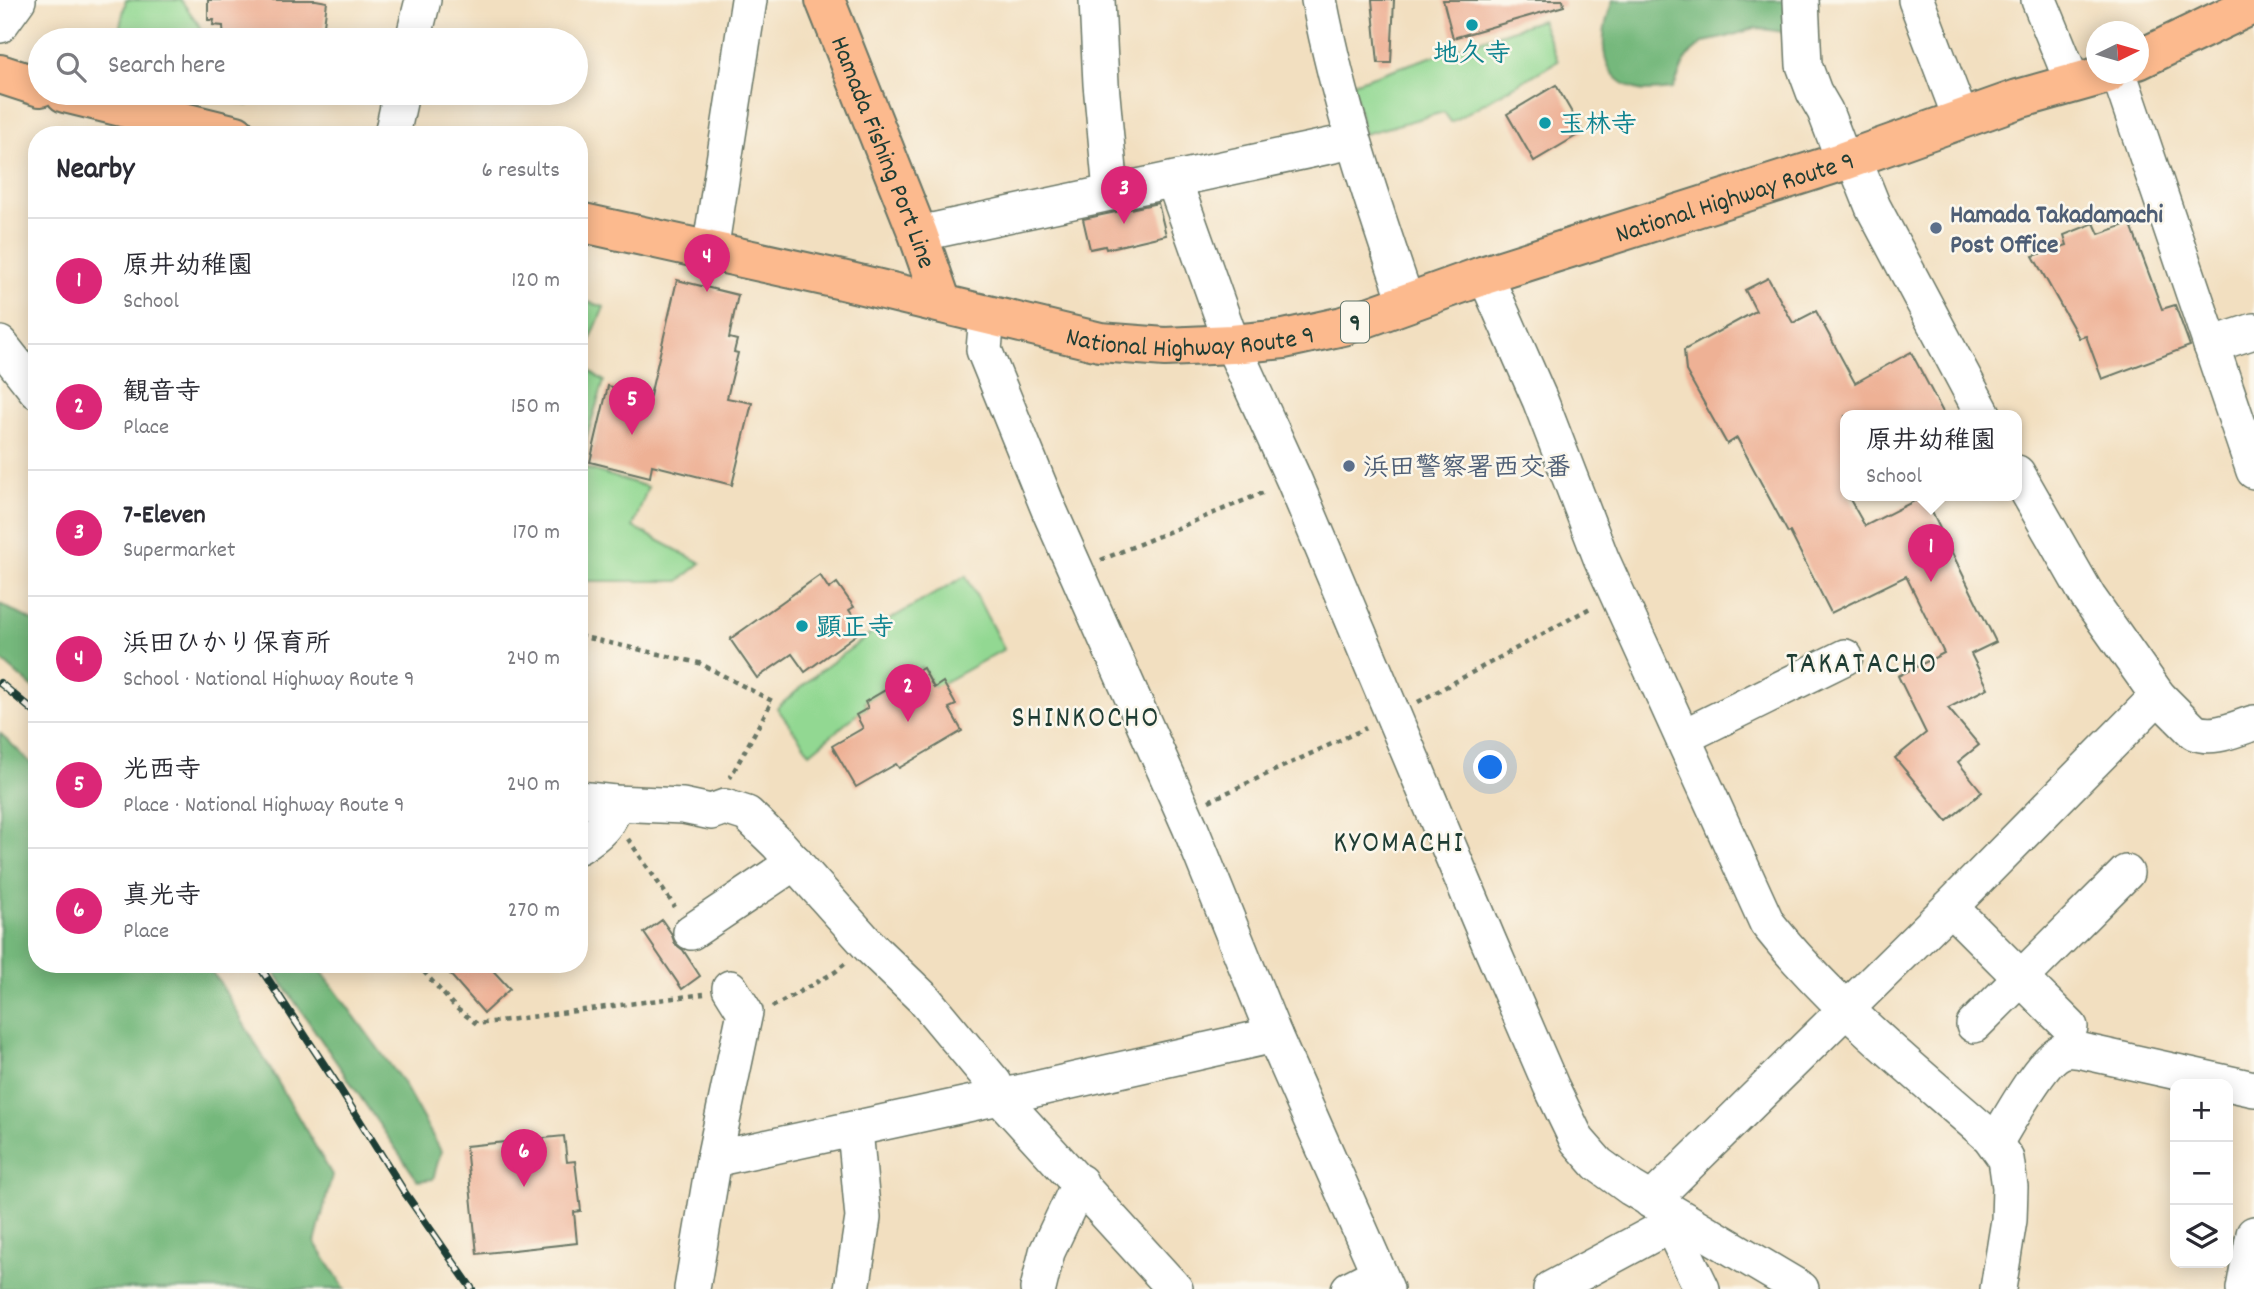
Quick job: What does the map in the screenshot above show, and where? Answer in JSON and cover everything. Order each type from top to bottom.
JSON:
[{"type":"main road","name":"Hamada Fishing Port Line","points":[[825,0],[918,234],[942,303]]},
{"type":"main road","points":[[2149,55],[2254,4]]},
{"type":"main road","points":[[0,74],[28,83]]},
{"type":"main road","name":"National Highway Route 9","points":[[588,224],[942,303],[1100,342],[1165,347],[1284,339],[1343,326],[1485,275],[1849,159],[1961,119],[2086,79]]},
{"type":"main road","points":[[114,105],[199,126]]},
{"type":"street","points":[[0,25],[18,0]]},
{"type":"street","points":[[416,28],[423,0]]},
{"type":"street","points":[[710,251],[749,0]]},
{"type":"street","points":[[1097,0],[1101,84],[1111,192]]},
{"type":"street","points":[[1319,0],[1328,47],[1353,141],[1407,304]]},
{"type":"street","points":[[1801,0],[1804,65],[1814,92],[1981,410]]},
{"type":"street","points":[[1916,0],[1961,119]]},
{"type":"street","points":[[2039,0],[2086,72]]},
{"type":"street","points":[[2122,84],[2254,471]]},
{"type":"street","points":[[394,126],[398,105]]},
{"type":"street","points":[[918,234],[1353,141]]},
{"type":"street","points":[[1174,181],[1232,344],[1294,480],[1483,929],[1577,1140],[1598,1164],[1668,1215],[1801,1289]]},
{"type":"street","points":[[1485,275],[1539,400],[1601,558],[1767,923],[1796,960],[1846,1010],[1995,1143],[2006,1159],[2011,1202],[1998,1289]]},
{"type":"street","points":[[987,315],[984,350],[1189,827],[1371,1284]]},
{"type":"street","points":[[2211,345],[2254,331]]},
{"type":"street","points":[[0,345],[28,380]]},
{"type":"street","points":[[2022,482],[2088,597],[2158,696],[2194,732],[2202,735],[2218,734],[2254,723]]},
{"type":"street","points":[[1683,737],[1845,657]]},
{"type":"street","points":[[1551,1289],[1668,1215],[1805,1048],[1950,907],[2158,696]]},
{"type":"street","points":[[588,802],[613,810],[683,806],[711,812],[725,807],[747,814],[795,862],[869,945],[925,999],[995,1083],[1000,1097],[1080,1182],[1174,1289]]},
{"type":"street","points":[[588,840],[613,810]]},
{"type":"street","points":[[691,932],[795,862]]},
{"type":"street","points":[[1974,1025],[2126,873]]},
{"type":"street","points":[[1950,907],[2070,1027]]},
{"type":"street","points":[[692,1289],[737,1000]]},
{"type":"street","points":[[714,1159],[1274,1035]]},
{"type":"street","points":[[1995,1143],[2045,1065],[2064,1051],[2077,1050],[2254,1089]]},
{"type":"street","points":[[852,1289],[863,1218],[855,1129]]},
{"type":"street","points":[[1038,1289],[1047,1252],[1080,1182]]},
{"type":"street","points":[[1668,1215],[1702,1289]]},
{"type":"street","points":[[2244,1289],[2254,1234]]},
{"type":"path","points":[[1077,571],[1294,480]]},
{"type":"path","points":[[588,638],[699,663],[772,701],[711,812]]},
{"type":"path","points":[[613,810],[691,932]]},
{"type":"path","points":[[426,973],[456,1008],[477,1024],[707,994],[737,1000],[762,1012],[835,972],[869,945]]},
{"type":"green space","points":[[126,0],[181,0],[200,28],[120,28]]},
{"type":"green space","points":[[1613,0],[1791,0],[1788,29],[1783,32],[1755,28],[1704,42],[1689,55],[1673,89],[1649,91],[1635,89],[1622,82],[1607,62],[1604,38]]},
{"type":"green space","points":[[1541,20],[1558,61],[1451,122],[1444,112],[1364,134],[1353,83]]},
{"type":"green space","points":[[588,302],[604,307],[588,345]]},
{"type":"green space","points":[[588,370],[604,381],[588,432]]},
{"type":"green space","points":[[588,469],[648,487],[633,527],[701,563],[679,581],[588,581]]},
{"type":"green space","points":[[966,576],[1004,649],[934,688],[922,668],[865,702],[868,708],[810,753],[777,708],[819,672],[892,618]]},
{"type":"green space","points":[[0,604],[28,618],[28,683],[0,659]]},
{"type":"green space","points":[[0,733],[28,760],[28,973],[212,973],[332,1175],[315,1243],[345,1289],[0,1289]]},
{"type":"green space","points":[[275,973],[323,973],[402,1081],[441,1151],[433,1179],[418,1181]]},
{"type":"building","points":[[208,0],[327,2],[324,28],[223,28],[213,25],[214,20],[208,20]]},
{"type":"building","points":[[1372,0],[1394,0],[1391,63],[1378,63]]},
{"type":"building","name":"地久寺","points":[[1443,0],[1563,0],[1564,6],[1453,38]]},
{"type":"building","name":"玉林寺","points":[[1556,85],[1583,132],[1534,161],[1507,114]]},
{"type":"building","points":[[1158,203],[1166,235],[1106,249],[1105,246],[1090,249],[1083,219]]},
{"type":"building","points":[[2094,223],[2099,234],[2130,223],[2162,309],[2175,305],[2190,346],[2102,379],[2086,336],[2079,338],[2033,256],[2067,245],[2064,235]]},
{"type":"building","points":[[1768,278],[1793,323],[1816,311],[1855,383],[1911,352],[1942,410],[1840,410],[1840,501],[1851,501],[1865,526],[1914,501],[1926,501],[1996,642],[1971,654],[1988,688],[1948,708],[1979,745],[1958,762],[1982,792],[1947,821],[1895,758],[1926,733],[1898,676],[1944,653],[1906,576],[1831,613],[1790,532],[1788,533],[1737,438],[1727,444],[1686,371],[1684,350],[1756,311],[1745,290]]},
{"type":"building","points":[[677,280],[738,295],[729,338],[737,340],[734,352],[738,353],[727,398],[752,403],[732,485],[652,465],[650,477],[590,462],[608,386],[650,396]]},
{"type":"building","name":"顕正寺","points":[[820,575],[829,589],[837,583],[854,607],[849,610],[859,624],[853,628],[857,634],[805,672],[792,654],[757,678],[730,639]]},
{"type":"building","points":[[923,668],[934,688],[943,682],[956,705],[949,708],[962,731],[899,768],[896,764],[856,787],[832,746],[863,728],[856,715],[868,708],[865,702]]},
{"type":"building","points":[[662,920],[675,944],[683,950],[700,976],[682,989],[644,933]]},
{"type":"building","points":[[449,973],[495,973],[510,989],[484,1013]]},
{"type":"building","points":[[564,1136],[567,1162],[575,1161],[581,1211],[574,1212],[577,1243],[477,1254],[466,1146]]},
{"type":"railway","points":[[0,683],[28,706]]},
{"type":"railway","points":[[264,973],[405,1193],[472,1289]]},
{"type":"place","name":"地久寺","points":[[1472,25]]},
{"type":"place","name":"玉林寺","points":[[1545,123]]},
{"type":"place","name":"7-Eleven","points":[[1124,224]]},
{"type":"place","name":"Hamada Takadamachi Post Office","points":[[1936,228]]},
{"type":"place","name":"浜田ひかり保育所","points":[[707,292]]},
{"type":"place","name":"光西寺","points":[[632,435]]},
{"type":"place","name":"浜田警察署西交番","points":[[1349,466]]},
{"type":"place","name":"原井幼稚園","points":[[1931,582]]},
{"type":"place","name":"顕正寺","points":[[802,626]]},
{"type":"place","name":"観音寺","points":[[908,722]]},
{"type":"place","name":"真光寺","points":[[524,1187]]},
{"type":"district","name":"TAKATACHO","points":[[1862,662]]},
{"type":"district","name":"SHINKOCHO","points":[[1086,716]]},
{"type":"district","name":"KYOMACHI","points":[[1399,841]]}]
